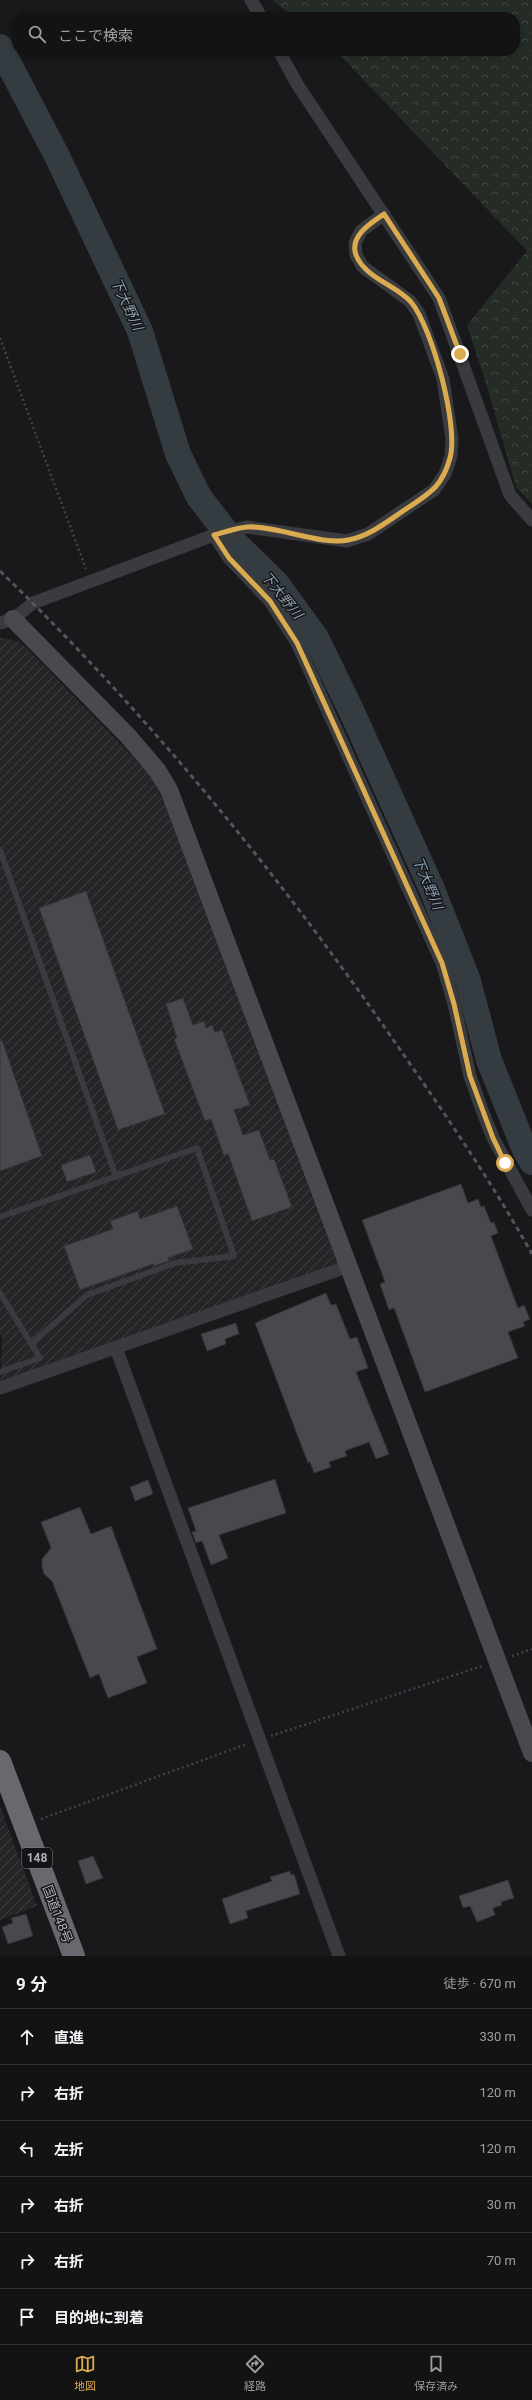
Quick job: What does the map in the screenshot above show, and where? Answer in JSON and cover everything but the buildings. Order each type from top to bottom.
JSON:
[{"type":"highway","name":"国道148号","points":[[0,1761],[74,1956]]},
{"type":"street","points":[[251,0],[258,12]]},
{"type":"street","points":[[283,56],[297,84],[439,298],[510,495],[532,520]]},
{"type":"street","points":[[384,214],[361,231],[355,243],[356,255],[363,266],[410,301],[419,314],[443,379],[452,439],[451,456],[445,474],[434,490],[368,534],[347,541],[247,527],[214,535],[90,580],[33,603],[7,621],[128,736],[157,770],[169,790],[532,1753]]},
{"type":"street","points":[[214,535],[229,558],[270,601],[297,643],[442,963],[454,1004],[470,1076],[482,1110],[493,1138],[532,1210]]},
{"type":"street","points":[[0,1388],[349,1266]]},
{"type":"street","points":[[116,1348],[339,1956]]},
{"type":"lane","points":[[0,850],[116,1177]]},
{"type":"lane","points":[[0,1217],[197,1148],[234,1256],[175,1263],[87,1295],[32,1343]]},
{"type":"lane","points":[[0,1292],[40,1358],[0,1372]]},
{"type":"path","points":[[0,338],[90,580]]},
{"type":"path","points":[[497,1661],[532,1648]]},
{"type":"shaded area","points":[[0,637],[21,642],[150,774],[166,808],[340,1262],[0,1384],[2,1338],[0,1335]]},
{"type":"shaded area","points":[[0,1806],[37,1906],[0,1920]]},
{"type":"green space","points":[[272,0],[532,0],[532,504],[516,487],[486,383],[467,325],[527,251],[341,56],[520,56],[520,12],[288,12]]},
{"type":"waterway","name":"下大野川","points":[[0,47],[57,156],[140,331],[178,454],[199,497],[233,541],[276,583],[316,638],[351,710],[432,889],[468,981],[489,1060],[525,1150],[532,1162]]},
{"type":"railway","points":[[0,571],[107,680],[158,737],[207,795],[302,914],[392,1038],[465,1144],[532,1254]]},
{"type":"route","points":[[460,354],[439,298],[384,214],[361,231],[355,243],[356,255],[363,266],[410,301],[419,314],[443,379],[452,439],[451,456],[445,474],[434,490],[368,534],[347,541],[247,527],[214,535],[229,558],[270,601],[297,643],[380,830],[442,963],[454,1004],[470,1076],[493,1138],[505,1163]]}]
